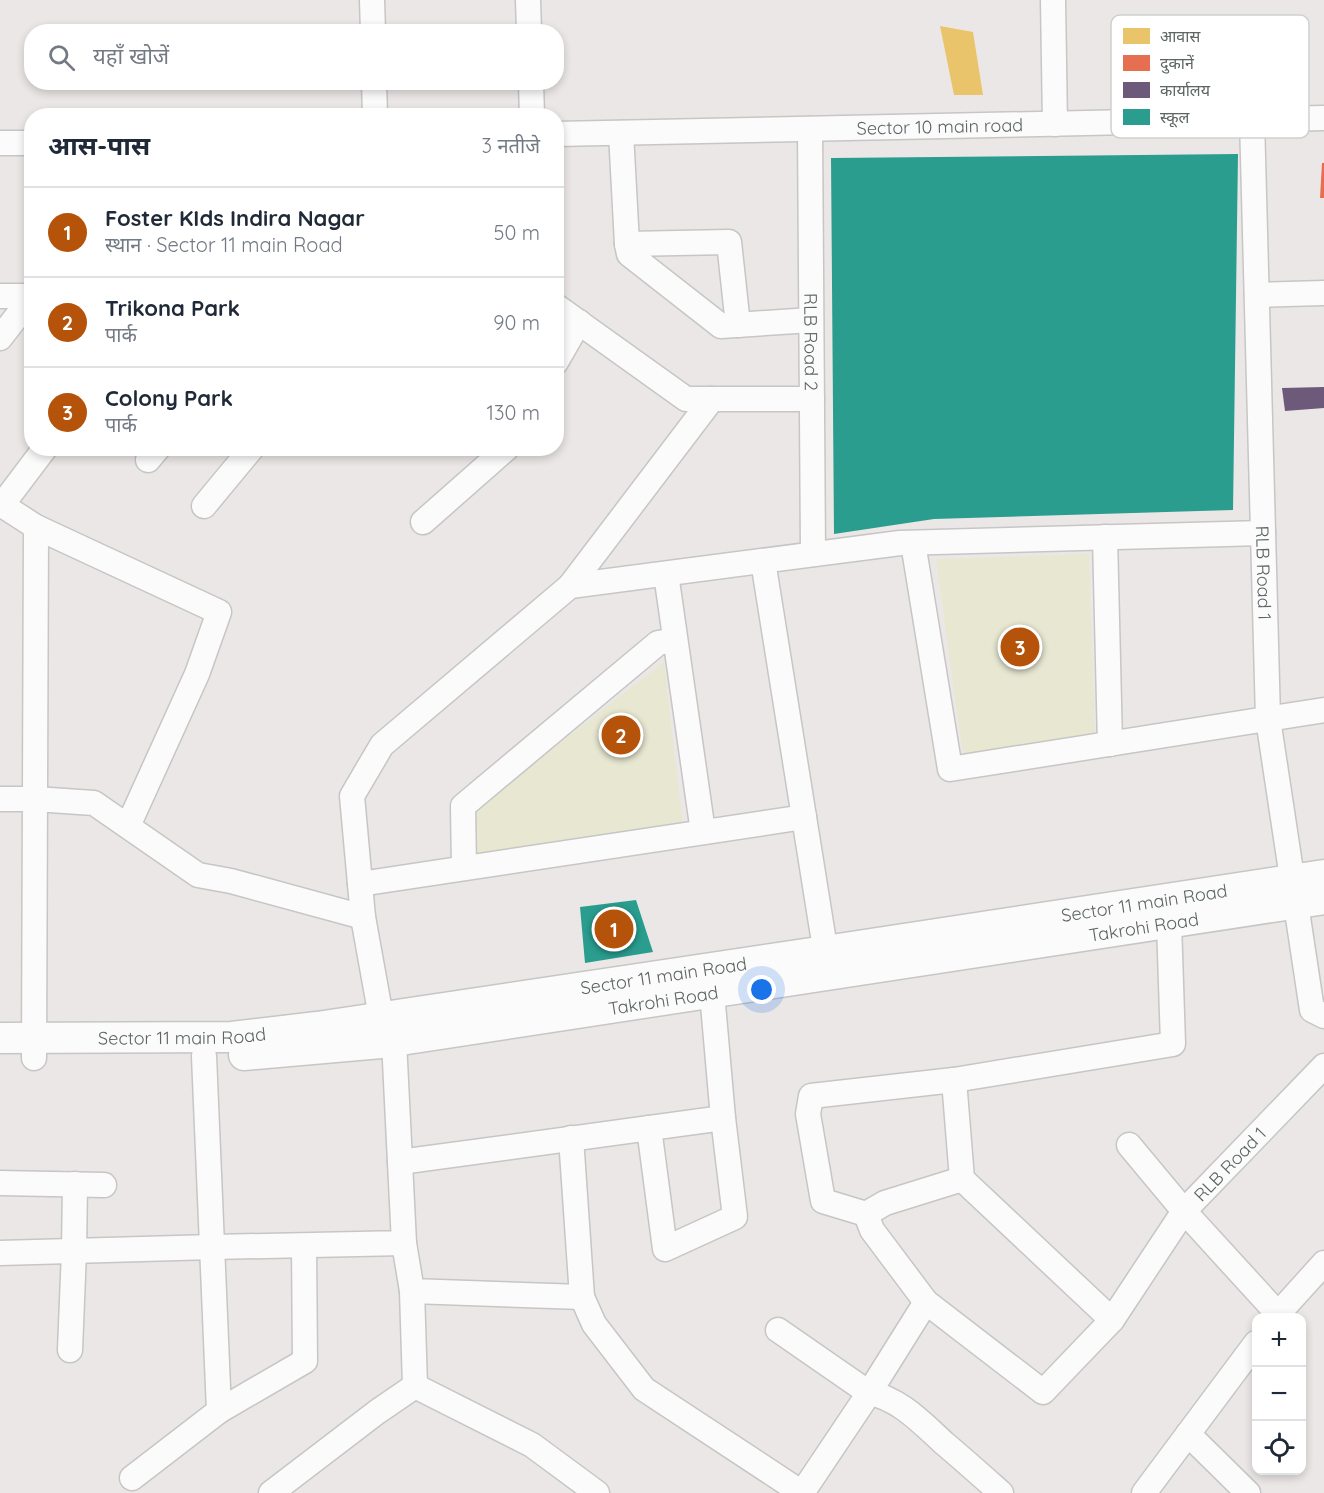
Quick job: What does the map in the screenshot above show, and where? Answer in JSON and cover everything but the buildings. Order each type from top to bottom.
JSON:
[{"type":"street","points":[[372,0],[373,24]]},
{"type":"street","points":[[528,0],[529,24]]},
{"type":"street","points":[[1053,0],[1055,124]]},
{"type":"street","points":[[374,90],[375,108]]},
{"type":"street","points":[[531,90],[532,108]]},
{"type":"street","name":"Sector 10 main road","points":[[1309,118],[1324,118]]},
{"type":"street","name":"Sector 10 main road","points":[[564,134],[1111,123]]},
{"type":"street","name":"RLB Road 2","points":[[810,129],[813,555]]},
{"type":"street","points":[[621,133],[629,254],[721,326],[811,320]]},
{"type":"street","name":"RLB Road 1","points":[[1253,138],[1268,719],[1305,894],[1312,1010],[1324,1016]]},
{"type":"street","points":[[0,143],[24,143]]},
{"type":"street","points":[[627,244],[729,242],[738,325]]},
{"type":"street","points":[[1257,295],[1324,293]]},
{"type":"street","points":[[0,296],[24,297]]},
{"type":"street","points":[[0,338],[24,307]]},
{"type":"street","points":[[564,312],[686,399],[812,399]]},
{"type":"street","points":[[564,348],[579,322]]},
{"type":"street","points":[[415,1386],[412,1291],[404,1243],[400,1162],[388,1029],[363,917],[352,796],[382,745],[570,586],[712,399]]},
{"type":"street","points":[[39,456],[1,505],[36,527],[219,612],[197,674],[128,826]]},
{"type":"street","points":[[204,507],[245,456]]},
{"type":"street","points":[[423,522],[498,456]]},
{"type":"street","points":[[34,1048],[36,527]]},
{"type":"street","points":[[570,586],[913,543],[1263,533]]},
{"type":"street","points":[[1105,537],[1110,744]]},
{"type":"street","points":[[913,543],[950,769],[1324,710]]},
{"type":"street","points":[[763,561],[827,963]]},
{"type":"street","points":[[666,574],[703,832]]},
{"type":"street","points":[[464,868],[463,806],[658,643],[675,640]]},
{"type":"street","points":[[0,799],[94,803],[198,875],[231,880],[363,917]]},
{"type":"street","points":[[360,884],[804,818]]},
{"type":"street","name":"Sector 11 main Road","points":[[0,1038],[34,1048],[388,1029],[1305,894],[1324,874]]},
{"type":"street","name":"Takrohi Road","points":[[0,1059],[34,1048],[204,1056],[249,1055],[388,1029],[712,993],[827,963],[1169,923],[1305,894]]},
{"type":"street","points":[[962,1179],[885,1203],[866,1214],[823,1201],[808,1114],[812,1096],[954,1080],[1173,1044],[1169,923]]},
{"type":"street","points":[[649,1128],[664,1249],[735,1217],[723,1118],[712,993]]},
{"type":"street","points":[[204,1056],[219,1411]]},
{"type":"street","name":"RLB Road 1","points":[[1273,1313],[1184,1211],[1324,1066]]},
{"type":"street","points":[[954,1080],[962,1179],[1112,1320]]},
{"type":"street","points":[[400,1162],[723,1118]]},
{"type":"street","points":[[572,1138],[582,1297],[594,1324],[644,1389],[802,1493],[926,1302]]},
{"type":"street","points":[[866,1214],[872,1230],[926,1302],[1043,1392],[1112,1320],[1184,1211],[1129,1145]]},
{"type":"street","points":[[0,1183],[104,1185]]},
{"type":"street","points":[[70,1350],[75,1184]]},
{"type":"street","points":[[0,1252],[404,1243]]},
{"type":"street","points":[[132,1478],[219,1411],[305,1361],[304,1246]]},
{"type":"street","points":[[1279,1313],[1324,1263]]},
{"type":"street","points":[[412,1291],[582,1297]]},
{"type":"street","points":[[778,1330],[869,1393],[893,1401],[1001,1493]]},
{"type":"street","points":[[1144,1493],[1252,1349]]},
{"type":"street","points":[[271,1493],[415,1386]]},
{"type":"street","points":[[415,1386],[532,1445],[597,1493]]},
{"type":"street","points":[[1188,1434],[1248,1493]]},
{"type":"green space","points":[[1089,554],[1095,736],[963,755],[936,559]]},
{"type":"green space","points":[[664,662],[683,827],[478,856],[476,808]]},
{"type":"place","name":"Colony Park","points":[[1020,647]]},
{"type":"place","name":"Trikona Park","points":[[621,735]]},
{"type":"place","name":"Foster KIds Indira Nagar","points":[[614,929]]}]
